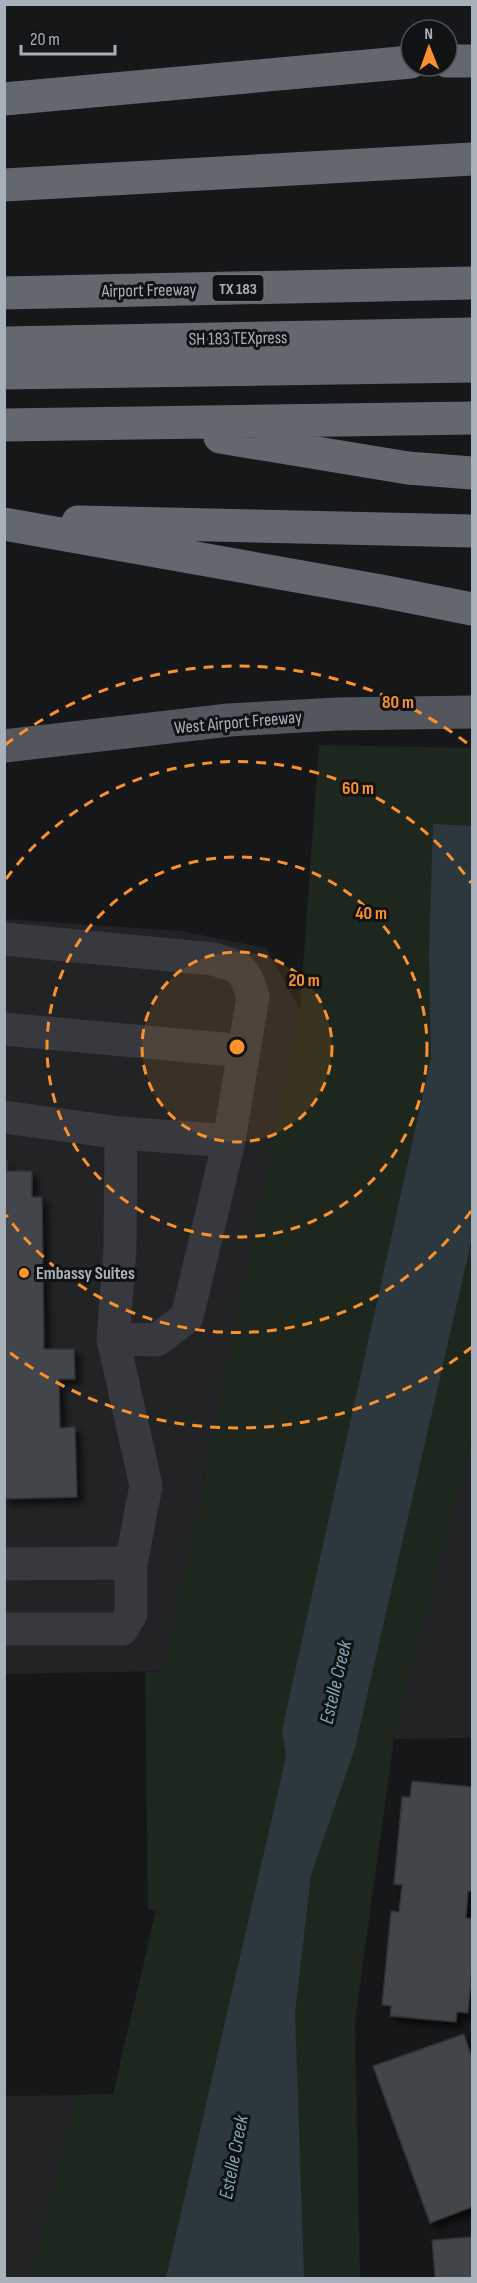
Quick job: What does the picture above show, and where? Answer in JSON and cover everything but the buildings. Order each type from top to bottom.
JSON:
[{"type":"highway","points":[[4,99],[399,63]]},
{"type":"highway","points":[[4,185],[472,159]]},
{"type":"highway","name":"Airport Freeway","points":[[4,292],[472,283]]},
{"type":"highway","name":"SH 183 TEXpress","points":[[4,343],[472,334]]},
{"type":"highway","name":"SH 183 TEXpress","points":[[4,373],[472,366]]},
{"type":"highway","points":[[4,425],[472,418]]},
{"type":"highway","points":[[138,423],[408,468],[472,473]]},
{"type":"highway","points":[[4,523],[131,522],[472,531]]},
{"type":"highway","points":[[4,523],[472,609]]},
{"type":"main road","name":"West Airport Freeway","points":[[4,746],[229,720],[337,714],[472,712]]},
{"type":"lane","points":[[4,939],[213,959],[232,965],[246,974],[253,997],[229,1141],[187,1317],[157,1340],[113,1339]]},
{"type":"lane","points":[[4,1029],[244,1051]]},
{"type":"lane","points":[[4,1118],[121,1133],[229,1141]]},
{"type":"lane","points":[[4,1629],[122,1629],[131,1614],[131,1563],[146,1486],[113,1339],[120,1248],[121,1133]]},
{"type":"lane","points":[[4,1564],[131,1563]]},
{"type":"shaded area","points":[[319,745],[472,748],[472,1436],[394,1739],[355,2021],[360,2278],[31,2278],[76,2095],[113,2094],[156,1910],[148,1909],[145,1672],[164,1671],[300,1009]]},
{"type":"shaded area","points":[[4,919],[181,931],[266,948],[300,1009],[164,1671],[5,1674]]},
{"type":"shaded area","points":[[472,1436],[472,1738],[394,1739]]},
{"type":"shaded area","points":[[76,2095],[31,2278],[5,2278],[4,2096]]},
{"type":"water","name":"Estelle Creek","points":[[433,824],[472,826],[472,1238],[355,1748],[311,1875],[295,2012],[304,2278],[166,2278],[286,1757],[282,1730],[431,1058],[429,955]]},
{"type":"place","name":"Embassy Suites","points":[[24,1273]]}]
